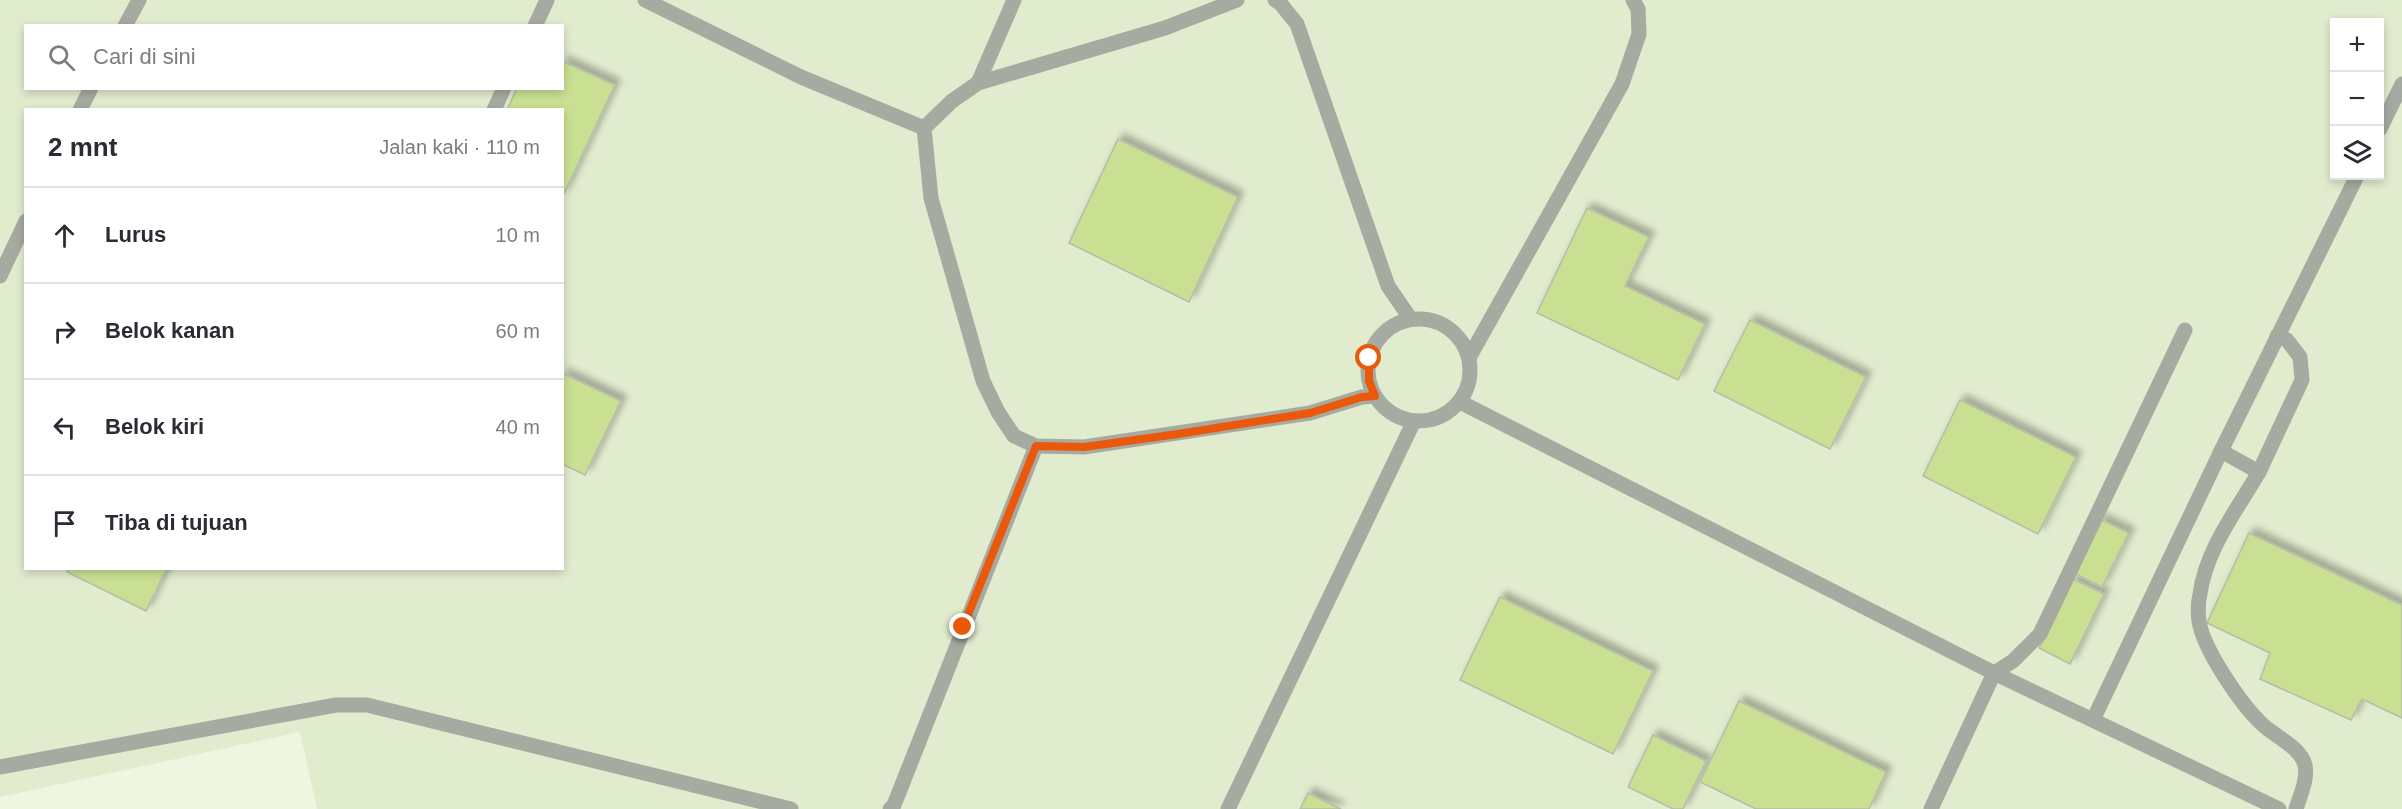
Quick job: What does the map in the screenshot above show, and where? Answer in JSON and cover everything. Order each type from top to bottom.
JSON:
[{"type":"lane","points":[[126,24],[139,0]]},
{"type":"lane","points":[[536,24],[547,0]]},
{"type":"lane","points":[[645,0],[801,77],[924,128]]},
{"type":"lane","points":[[978,83],[1014,0]]},
{"type":"lane","points":[[1237,0],[1165,28],[978,83],[952,101],[924,128],[931,198],[983,381],[998,412],[1014,435],[1036,446],[1084,447],[1178,434],[1310,413],[1362,397],[1375,396]]},
{"type":"lane","points":[[1470,356],[1622,84],[1639,34],[1638,9],[1633,0]]},
{"type":"lane","points":[[1279,1],[1297,24],[1388,286],[1410,318]]},
{"type":"lane","points":[[2381,126],[2402,84]]},
{"type":"lane","points":[[81,108],[91,90]]},
{"type":"lane","points":[[495,108],[503,90]]},
{"type":"lane","points":[[2093,720],[2221,451],[2355,180]]},
{"type":"lane","points":[[1,268],[24,225]]},
{"type":"lane","points":[[1410,318],[1428,318],[1445,324],[1459,335],[1470,356],[1472,368],[1468,386],[1460,402],[1447,414],[1430,420],[1414,421],[1399,417],[1385,409],[1375,396],[1369,381],[1368,371],[1374,347],[1380,336],[1394,325],[1410,318]]},
{"type":"lane","points":[[1931,809],[1994,673],[2013,662],[2040,634],[2185,330]]},
{"type":"lane","points":[[2277,336],[2287,340],[2300,357],[2302,380],[2259,472],[2207,564],[2199,595],[2199,622],[2210,650],[2231,687],[2260,723],[2300,754],[2305,764],[2306,775],[2296,809]]},
{"type":"lane","points":[[1460,402],[1994,673],[2279,809]]},
{"type":"lane","points":[[1228,809],[1414,421]]},
{"type":"lane","points":[[890,809],[894,805],[914,758],[954,648],[1036,446]]},
{"type":"lane","points":[[2221,451],[2259,472]]},
{"type":"lane","points":[[0,767],[336,705],[367,705],[791,809]]},
{"type":"shaded area","points":[[0,0],[2402,0],[2402,809],[317,809],[300,732],[0,797]]},
{"type":"building","points":[[564,62],[615,85],[564,194],[564,108],[508,108],[516,90],[564,90]]},
{"type":"building","points":[[1118,139],[1238,197],[1189,302],[1069,243]]},
{"type":"building","points":[[1587,208],[1649,237],[1625,286],[1705,324],[1678,380],[1537,313]]},
{"type":"building","points":[[1750,320],[1866,377],[1830,449],[1714,391]]},
{"type":"building","points":[[564,374],[621,401],[585,475],[564,465]]},
{"type":"building","points":[[1960,400],[2076,457],[2038,534],[1923,476]]},
{"type":"building","points":[[2100,519],[2129,533],[2102,587],[2074,573]]},
{"type":"building","points":[[2249,533],[2402,605],[2402,718],[2362,699],[2351,720],[2260,679],[2270,653],[2207,623]]},
{"type":"building","points":[[68,570],[166,570],[146,611],[67,572]]},
{"type":"building","points":[[2073,579],[2104,594],[2070,664],[2039,648]]},
{"type":"building","points":[[1500,597],[1653,671],[1613,754],[1460,680]]},
{"type":"building","points":[[1739,701],[1886,772],[1869,809],[1756,809],[1700,782]]},
{"type":"building","points":[[1653,735],[1706,761],[1683,809],[1673,809],[1628,787]]},
{"type":"building","points":[[1308,793],[1341,809],[1300,809]]},
{"type":"route","points":[[963,627],[1036,446],[1084,447],[1178,434],[1310,413],[1352,402],[1362,397],[1375,396],[1369,381],[1369,358]]}]
